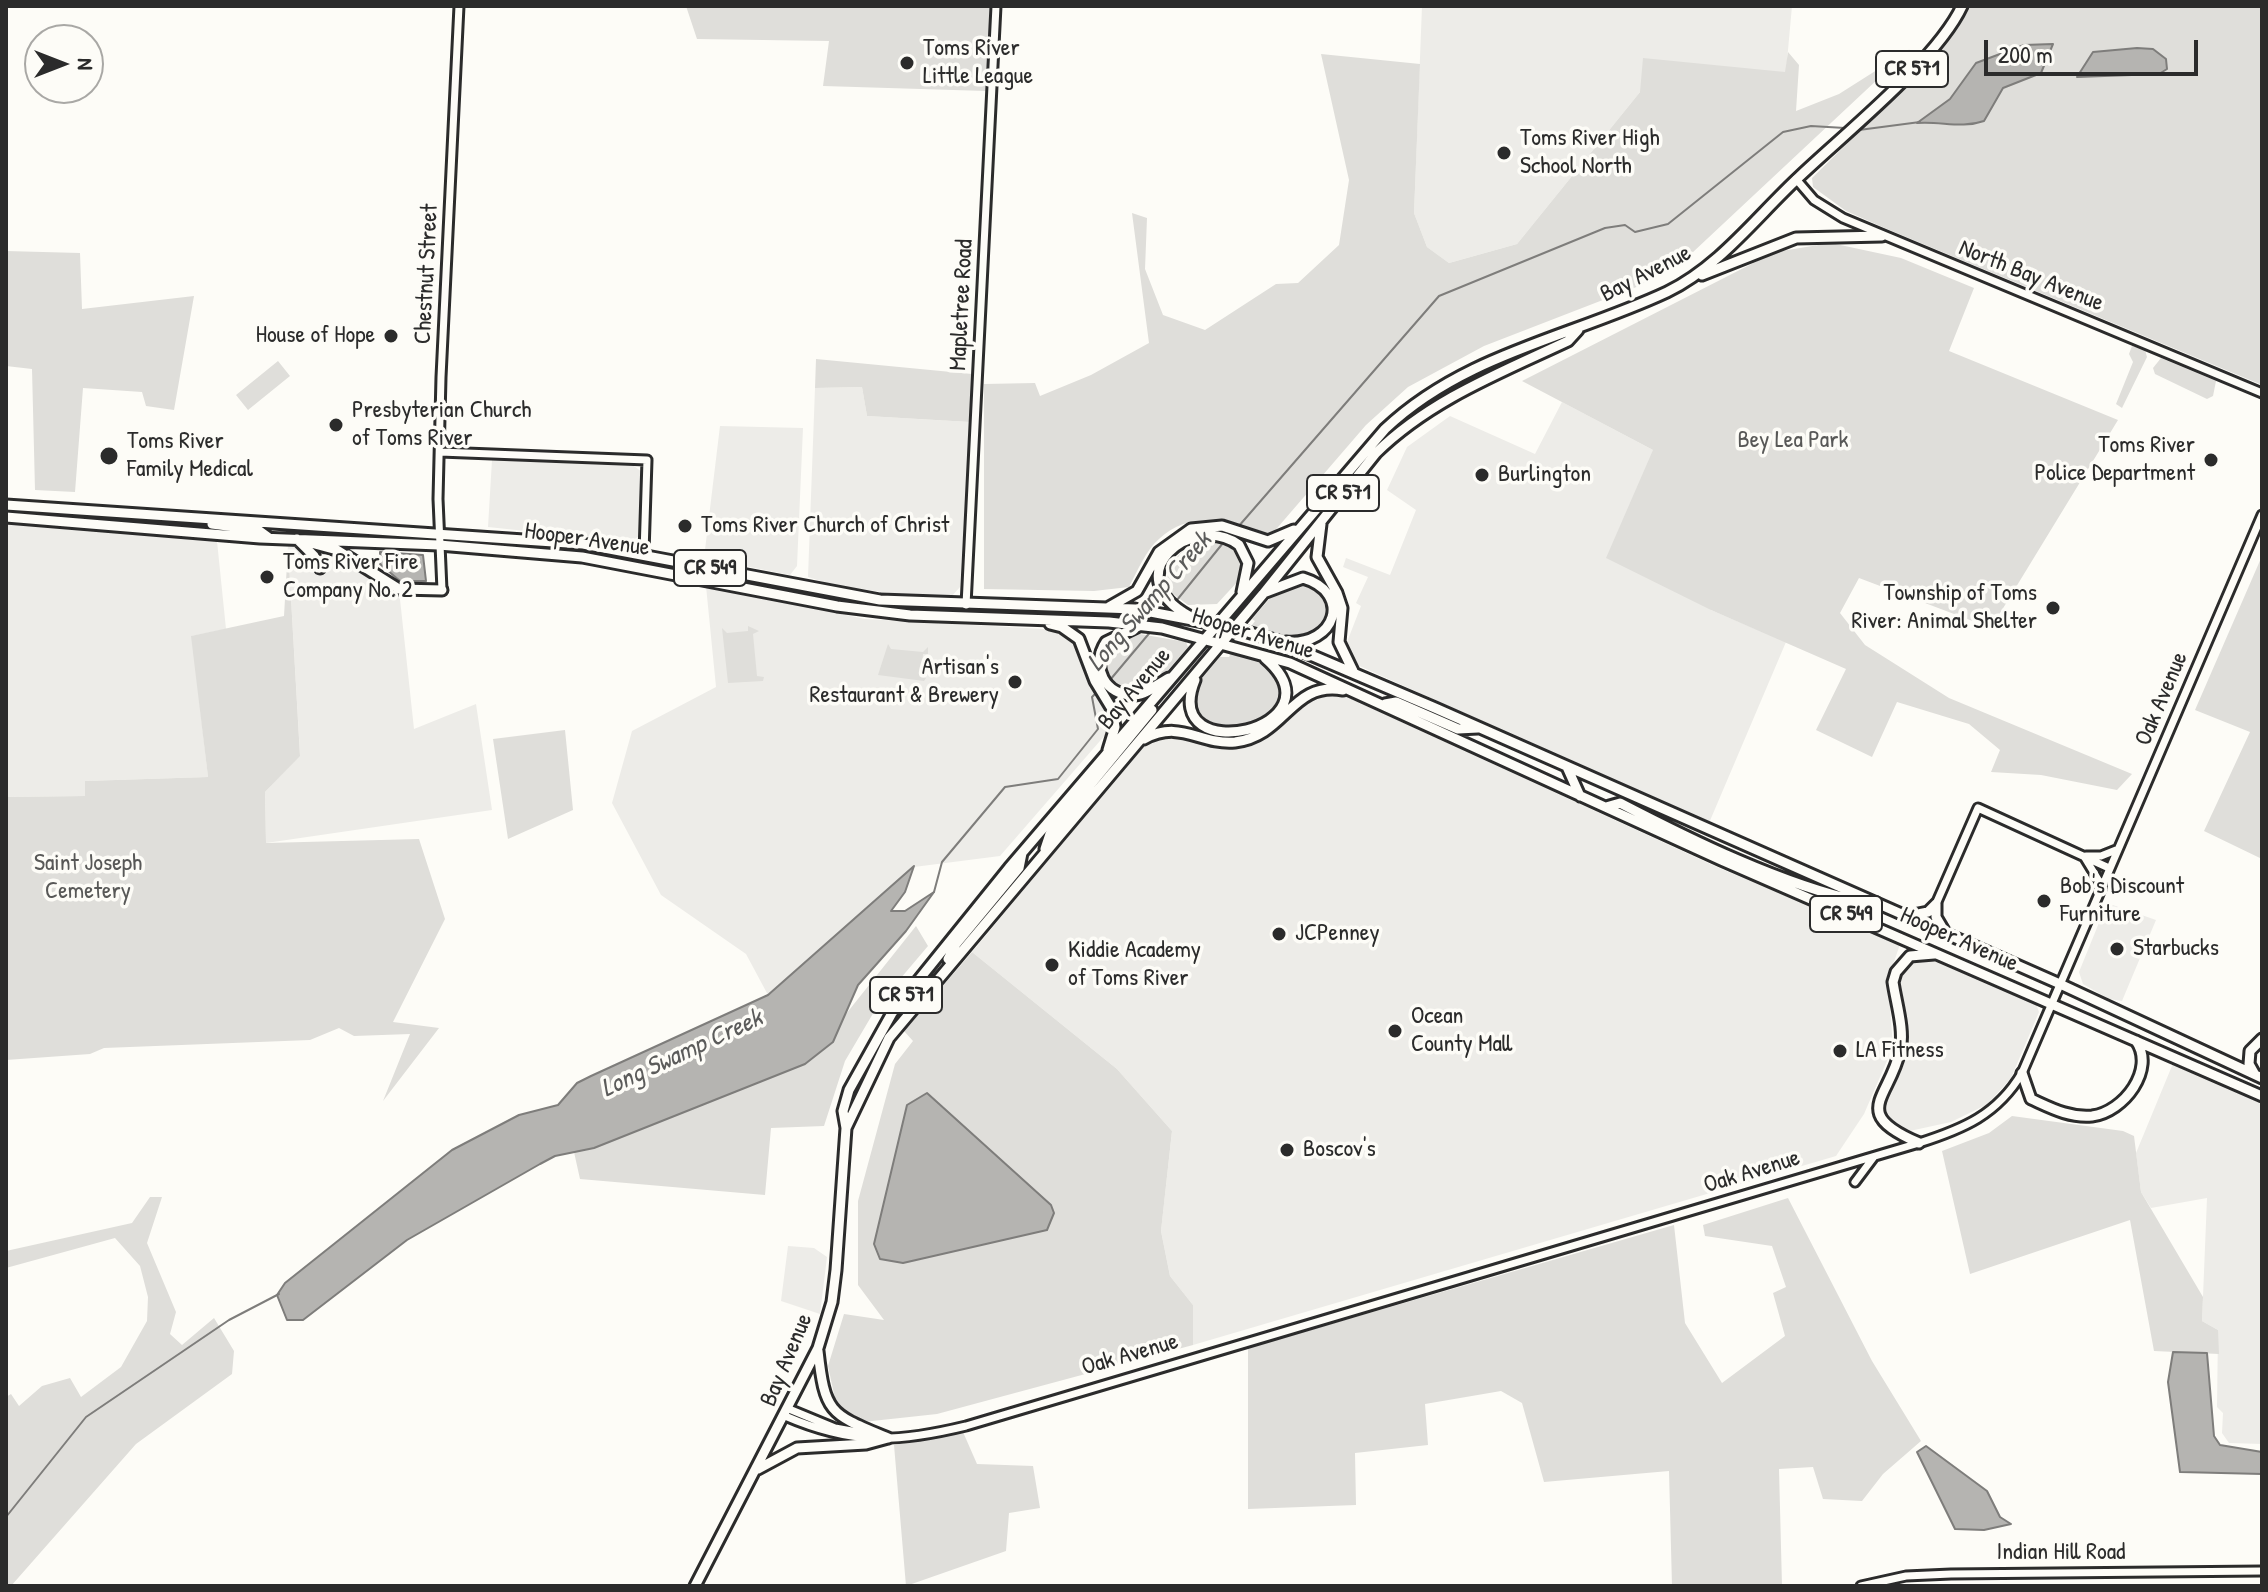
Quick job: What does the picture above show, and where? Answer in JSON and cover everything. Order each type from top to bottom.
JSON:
[{"type":"main road","name":"CR 571","points":[[1796,179],[1922,59],[1962,6]]},
{"type":"main road","name":"Bay Avenue","points":[[1022,853],[1297,529],[1410,405],[1457,376],[1516,350],[1578,330],[1692,279],[1725,252],[1796,179]]},
{"type":"main road","points":[[1692,279],[1796,238],[1882,236]]},
{"type":"main road","name":"Bay Avenue","points":[[695,1586],[818,1348],[832,1302],[836,1270],[846,1128],[843,1111],[849,1090],[874,1042],[911,989],[1019,869],[1045,850],[1199,671],[1376,453],[1420,415],[1474,385],[1568,341],[1578,330]]},
{"type":"main road","name":"Hooper Avenue","points":[[6,505],[583,544],[644,553],[837,594],[900,602],[1169,610],[1278,641],[1356,674],[2060,984],[2259,1077]]},
{"type":"main road","points":[[173,516],[258,530],[269,538]]},
{"type":"main road","name":"Hooper Avenue","points":[[6,517],[269,538],[439,545],[582,557],[837,606],[910,615],[1143,625],[1221,642],[1260,653],[1356,692],[1580,796],[2262,1096]]},
{"type":"main road","points":[[1322,520],[1317,557],[1342,608],[1339,642],[1356,674]]},
{"type":"main road","points":[[1107,607],[1137,591],[1159,552],[1181,533],[1207,525],[1231,534],[1268,541],[1297,529]]},
{"type":"main road","points":[[1231,534],[1245,552],[1248,563],[1240,597]]},
{"type":"main road","points":[[1169,610],[1159,590],[1158,580],[1163,562],[1171,551],[1192,538],[1231,534]]},
{"type":"main road","points":[[297,539],[314,556],[320,568]]},
{"type":"main road","points":[[297,539],[337,550],[399,589],[442,590]]},
{"type":"main road","points":[[1263,594],[1286,582],[1303,578],[1324,589],[1331,600],[1332,619],[1322,634],[1305,642],[1278,641]]},
{"type":"main road","points":[[1031,621],[1062,627],[1076,637],[1104,687],[1118,693],[1134,695],[1172,676]]},
{"type":"main road","points":[[1106,754],[1115,717],[1099,669],[1102,648],[1120,634],[1143,625]]},
{"type":"main road","points":[[1199,671],[1190,698],[1196,720],[1219,732],[1249,730],[1279,710],[1286,694],[1284,678],[1260,653]]},
{"type":"main road","points":[[1019,869],[1022,853],[1030,857],[1045,850],[1050,834],[1141,726],[1172,676]]},
{"type":"main road","points":[[1138,742],[1159,731],[1172,729],[1220,741],[1252,738],[1278,724],[1311,691],[1323,688],[1356,692]]},
{"type":"main road","points":[[1382,704],[1396,702],[1458,729],[1478,728]]},
{"type":"main road","points":[[1567,767],[1580,796]]},
{"type":"main road","points":[[1606,807],[1620,803],[1694,839],[1833,895],[1880,906]]},
{"type":"main road","name":"Bay Avenue","points":[[846,1128],[889,1038],[941,973],[956,944],[1019,869]]},
{"type":"main road","points":[[1904,917],[1928,912],[1936,904]]},
{"type":"main road","points":[[1936,904],[1936,917],[1949,936]]},
{"type":"main road","points":[[1919,1143],[1890,1130],[1879,1109],[1882,1091],[1901,1049],[1893,982],[1896,972],[1910,956],[1924,953],[1945,956]]},
{"type":"main road","points":[[2022,1073],[2031,1099],[2066,1114],[2103,1114],[2116,1107],[2131,1091],[2144,1061],[2144,1054],[2134,1039]]},
{"type":"main road","points":[[2259,1077],[2248,1059],[2250,1051],[2262,1039]]},
{"type":"main road","points":[[818,1348],[821,1384],[829,1405],[847,1420],[888,1438]]},
{"type":"main road","points":[[756,1471],[791,1449],[866,1444],[888,1438]]},
{"type":"street","name":"Chestnut Street","points":[[442,590],[440,452],[459,6]]},
{"type":"street","name":"Mapletree Road","points":[[966,605],[996,6]]},
{"type":"street","name":"North Bay Avenue","points":[[1796,179],[1828,211],[1882,236],[2262,393]]},
{"type":"street","points":[[440,452],[647,460],[644,553]]},
{"type":"street","name":"Oak Avenue","points":[[787,1412],[844,1438],[888,1438],[966,1426],[1875,1157],[1967,1126],[1989,1113],[2011,1091],[2022,1073],[2262,515]]},
{"type":"street","points":[[1936,904],[1978,808],[2109,868]]},
{"type":"street","points":[[2084,856],[2101,856],[2118,850]]},
{"type":"street","points":[[2084,856],[2102,886]]},
{"type":"street","points":[[1855,1182],[1875,1157]]},
{"type":"street","name":"Indian Hill Road","points":[[1861,1586],[1906,1576],[1951,1574],[2262,1571]]},
{"type":"shaded area","name":"Toms River High School North","points":[[1422,6],[1792,6],[1786,72],[1640,92],[1517,244],[1449,263],[1427,247],[1414,213]]},
{"type":"shaded area","points":[[862,387],[867,416],[970,422],[960,587],[951,597],[910,596],[833,585],[808,577],[815,388]]},
{"type":"shaded area","points":[[1562,402],[1653,450],[1711,610],[1786,642],[1709,823],[1355,664],[1347,642],[1361,606],[1356,603],[1368,577],[1343,567],[1346,558],[1390,575],[1416,510],[1387,490],[1407,447],[1450,416],[1535,454]]},
{"type":"shaded area","points":[[720,426],[803,428],[797,566],[790,575],[704,558]]},
{"type":"shaded area","points":[[492,460],[634,466],[642,472],[638,537],[629,542],[488,527]]},
{"type":"shaded area","points":[[6,522],[217,541],[226,629],[192,636],[208,777],[85,781],[86,796],[6,797]]},
{"type":"shaded area","points":[[288,546],[349,557],[399,590],[414,729],[476,704],[492,810],[266,843],[265,792],[300,755]]},
{"type":"shaded area","points":[[706,586],[865,619],[1062,630],[1075,640],[1108,712],[1106,734],[1000,856],[914,867],[768,995],[746,954],[661,895],[612,803],[632,731],[716,687]]},
{"type":"shaded area","name":"Ocean County Mall","points":[[1332,690],[1717,867],[1900,944],[1888,980],[1893,1047],[1864,1114],[1836,1156],[1193,1345],[1193,1305],[1170,1276],[1161,1231],[1172,1131],[1117,1069],[972,952],[1149,739],[1158,735],[1252,742],[1281,726],[1305,700]]},
{"type":"shaded area","points":[[2107,903],[2156,920],[2122,1001],[2109,999],[2083,984],[2079,972]]},
{"type":"shaded area","points":[[1931,956],[2035,1001],[2039,1012],[2011,1078],[1988,1104],[1951,1122],[1905,1132],[1889,1123],[1882,1103],[1903,1056],[1897,985],[1900,972],[1910,961]]},
{"type":"shaded area","points":[[2174,1061],[2262,1102],[2262,1444],[2229,1443],[2222,1433],[2223,1413],[2217,1407],[2218,1330],[2202,1321],[2207,1198],[2151,1208],[2141,1192],[2136,1153]]},
{"type":"shaded area","points":[[788,1246],[814,1248],[827,1257],[820,1314],[781,1301]]},
{"type":"green space","name":"Toms River Little League","points":[[686,6],[990,6],[986,91],[823,86],[829,41],[697,39]]},
{"type":"green space","points":[[1967,6],[2262,6],[2262,385],[1846,211],[1813,187],[1812,178],[1943,46]]},
{"type":"green space","points":[[1910,49],[1692,253],[1639,286],[1484,346],[1408,387],[1366,425],[1272,534],[1214,521],[1186,523],[1172,529],[1154,544],[1129,587],[1094,591],[984,589],[984,384],[1035,383],[1040,396],[1091,375],[1149,343],[1132,213],[1147,218],[1145,269],[1163,315],[1205,330],[1276,284],[1298,283],[1339,245],[1349,180],[1321,54],[1420,64],[1414,213],[1427,247],[1449,263],[1517,244],[1640,92],[1643,58],[1785,72],[1788,52],[1799,65],[1796,111],[1839,94]]},
{"type":"green space","name":"Bey Lea Park","points":[[1831,243],[1901,258],[1974,288],[1949,351],[2118,420],[1991,628],[1859,578],[1840,613],[1865,645],[1949,698],[2132,774],[2117,790],[2041,775],[1991,772],[2000,750],[1969,724],[1897,702],[1872,757],[1816,730],[1846,669],[1711,610],[1606,558],[1653,450],[1522,381],[1775,252]]},
{"type":"green space","points":[[6,251],[80,253],[82,309],[194,296],[174,410],[146,406],[142,392],[83,388],[75,492],[35,490],[32,369],[6,366]]},
{"type":"green space","points":[[2132,346],[2145,350],[2147,357],[2122,408],[2116,404],[2133,362],[2129,354]]},
{"type":"green space","points":[[2161,358],[2216,381],[2213,396],[2207,399],[2155,374],[2153,368]]},
{"type":"green space","points":[[816,359],[972,374],[970,422],[867,416],[862,387],[815,388]]},
{"type":"green space","points":[[278,361],[290,376],[248,410],[236,395]]},
{"type":"green space","points":[[1203,541],[1222,543],[1235,552],[1243,563],[1240,579],[1217,604],[1188,605],[1165,588],[1167,579],[1176,558],[1187,548]]},
{"type":"green space","name":"Saint Joseph Cemetery","points":[[288,546],[300,756],[265,792],[266,843],[419,839],[445,919],[393,1022],[439,1028],[383,1101],[410,1034],[354,1036],[339,1028],[310,1040],[104,1048],[90,1054],[6,1060],[6,797],[85,796],[85,781],[208,777],[191,636],[284,616]]},
{"type":"green space","points":[[2262,556],[2262,859],[2204,831],[2250,732],[2195,710]]},
{"type":"green space","points":[[1297,582],[1318,589],[1327,602],[1324,619],[1312,637],[1292,639],[1252,625],[1255,621],[1252,619],[1277,590]]},
{"type":"green space","points":[[748,626],[759,631],[753,634],[757,676],[764,677],[763,681],[728,683],[722,628],[727,633],[748,631]]},
{"type":"green space","points":[[1134,633],[1186,642],[1188,647],[1162,677],[1135,691],[1118,686],[1105,668],[1111,643]]},
{"type":"green space","points":[[888,644],[891,649],[923,652],[928,647],[928,654],[923,654],[921,677],[926,678],[924,681],[878,675]]},
{"type":"green space","points":[[1231,653],[1267,664],[1282,682],[1280,700],[1274,711],[1246,727],[1212,725],[1203,720],[1194,704],[1197,684],[1220,657],[1229,657]]},
{"type":"green space","points":[[565,730],[573,810],[508,839],[493,739]]},
{"type":"green space","points":[[916,926],[928,946],[878,1005],[845,1061],[824,1126],[771,1128],[765,1195],[580,1179],[574,1152],[594,1148],[815,1053]]},
{"type":"green space","points":[[972,952],[1117,1069],[1172,1131],[1161,1231],[1170,1276],[1193,1305],[1193,1345],[937,1414],[863,1422],[837,1408],[828,1366],[844,1314],[884,1320],[858,1285],[858,1201],[895,1064],[913,1041],[904,1031]]},
{"type":"green space","points":[[2012,1116],[2123,1131],[2134,1136],[2141,1192],[2203,1297],[2202,1321],[2218,1330],[2219,1354],[2154,1351],[2130,1220],[1970,1274],[1942,1151],[1989,1133]]},
{"type":"green space","points":[[150,1197],[162,1197],[147,1243],[176,1312],[170,1334],[182,1345],[214,1318],[234,1351],[232,1374],[136,1444],[11,1586],[6,1584],[6,1397],[11,1394],[19,1406],[42,1386],[70,1378],[81,1397],[121,1367],[147,1321],[148,1297],[140,1266],[115,1238],[6,1268],[6,1251],[132,1223]]},
{"type":"green space","points":[[1788,1198],[1872,1361],[1921,1441],[1883,1474],[1862,1501],[1823,1499],[1813,1467],[1779,1469],[1782,1586],[1672,1586],[1669,1471],[1544,1482],[1522,1403],[1501,1391],[1425,1404],[1428,1445],[1355,1453],[1356,1505],[1248,1509],[1248,1348],[1674,1225],[1685,1323],[1722,1383],[1785,1336],[1773,1293],[1786,1287],[1772,1246],[1705,1236],[1703,1225]]},
{"type":"green space","points":[[963,1432],[977,1464],[1033,1466],[1040,1508],[1009,1513],[1006,1551],[906,1586],[894,1445]]},
{"type":"water","points":[[2053,44],[2041,73],[2003,88],[1984,121],[1967,124],[1917,123],[1950,99],[1976,63],[2024,45]]},
{"type":"water","points":[[2153,49],[2166,59],[2167,69],[2159,74],[2077,77],[2093,52]]},
{"type":"water","points":[[380,552],[423,555],[426,581],[400,581],[380,564]]},
{"type":"water","points":[[914,866],[905,892],[891,911],[905,911],[934,892],[906,931],[858,985],[833,1042],[805,1064],[594,1148],[555,1156],[407,1240],[303,1320],[287,1320],[277,1295],[285,1283],[452,1150],[519,1115],[558,1105],[577,1083],[768,995]]},
{"type":"water","points":[[927,1093],[1051,1205],[1054,1213],[1047,1230],[903,1263],[880,1259],[874,1244],[907,1105]]},
{"type":"water","points":[[2173,1352],[2207,1353],[2214,1436],[2220,1445],[2262,1452],[2262,1474],[2180,1472],[2168,1382]]},
{"type":"water","points":[[1926,1446],[1987,1491],[2000,1517],[2011,1524],[1984,1530],[1955,1529],[1917,1452]]},
{"type":"waterway","name":"Long Swamp Creek","points":[[1859,130],[1920,122]]},
{"type":"waterway","name":"Long Swamp Creek","points":[[1238,527],[1439,296],[1605,228],[1625,225],[1635,232],[1668,224],[1783,132],[1811,126],[1845,128]]},
{"type":"waterway","name":"Long Swamp Creek","points":[[1177,600],[1223,543]]},
{"type":"waterway","name":"Long Swamp Creek","points":[[1110,680],[1152,630]]},
{"type":"waterway","name":"Long Swamp Creek","points":[[934,892],[942,862],[1005,787],[1058,779],[1098,729],[1092,697],[1096,693]]},
{"type":"waterway","name":"Long Swamp Creek","points":[[6,1517],[86,1417],[229,1320],[279,1294]]},
{"type":"place","name":"Toms River Little League","points":[[907,63]]},
{"type":"place","name":"Toms River High School North","points":[[1504,153]]},
{"type":"place","name":"House of Hope","points":[[391,336]]},
{"type":"place","name":"Presbyterian Church of Toms River","points":[[336,425]]},
{"type":"place","name":"Toms River Family Medical","points":[[109,456]]},
{"type":"place","name":"Toms River Police Department","points":[[2211,460]]},
{"type":"place","name":"Burlington","points":[[1482,475]]},
{"type":"place","name":"Toms River Church of Christ","points":[[685,526]]},
{"type":"place","name":"Toms River Fire Company No. 2","points":[[267,577]]},
{"type":"place","name":"Township of Toms River: Animal Shelter","points":[[2053,608]]},
{"type":"place","name":"Artisan's Restaurant & Brewery","points":[[1015,682]]},
{"type":"place","name":"Bob's Discount Furniture","points":[[2044,901]]},
{"type":"place","name":"JCPenney","points":[[1279,934]]},
{"type":"place","name":"Starbucks","points":[[2117,949]]},
{"type":"place","name":"Kiddie Academy of Toms River","points":[[1052,965]]},
{"type":"place","name":"Ocean County Mall","points":[[1395,1031]]},
{"type":"place","name":"LA Fitness","points":[[1840,1051]]},
{"type":"place","name":"Boscov's","points":[[1287,1150]]}]
